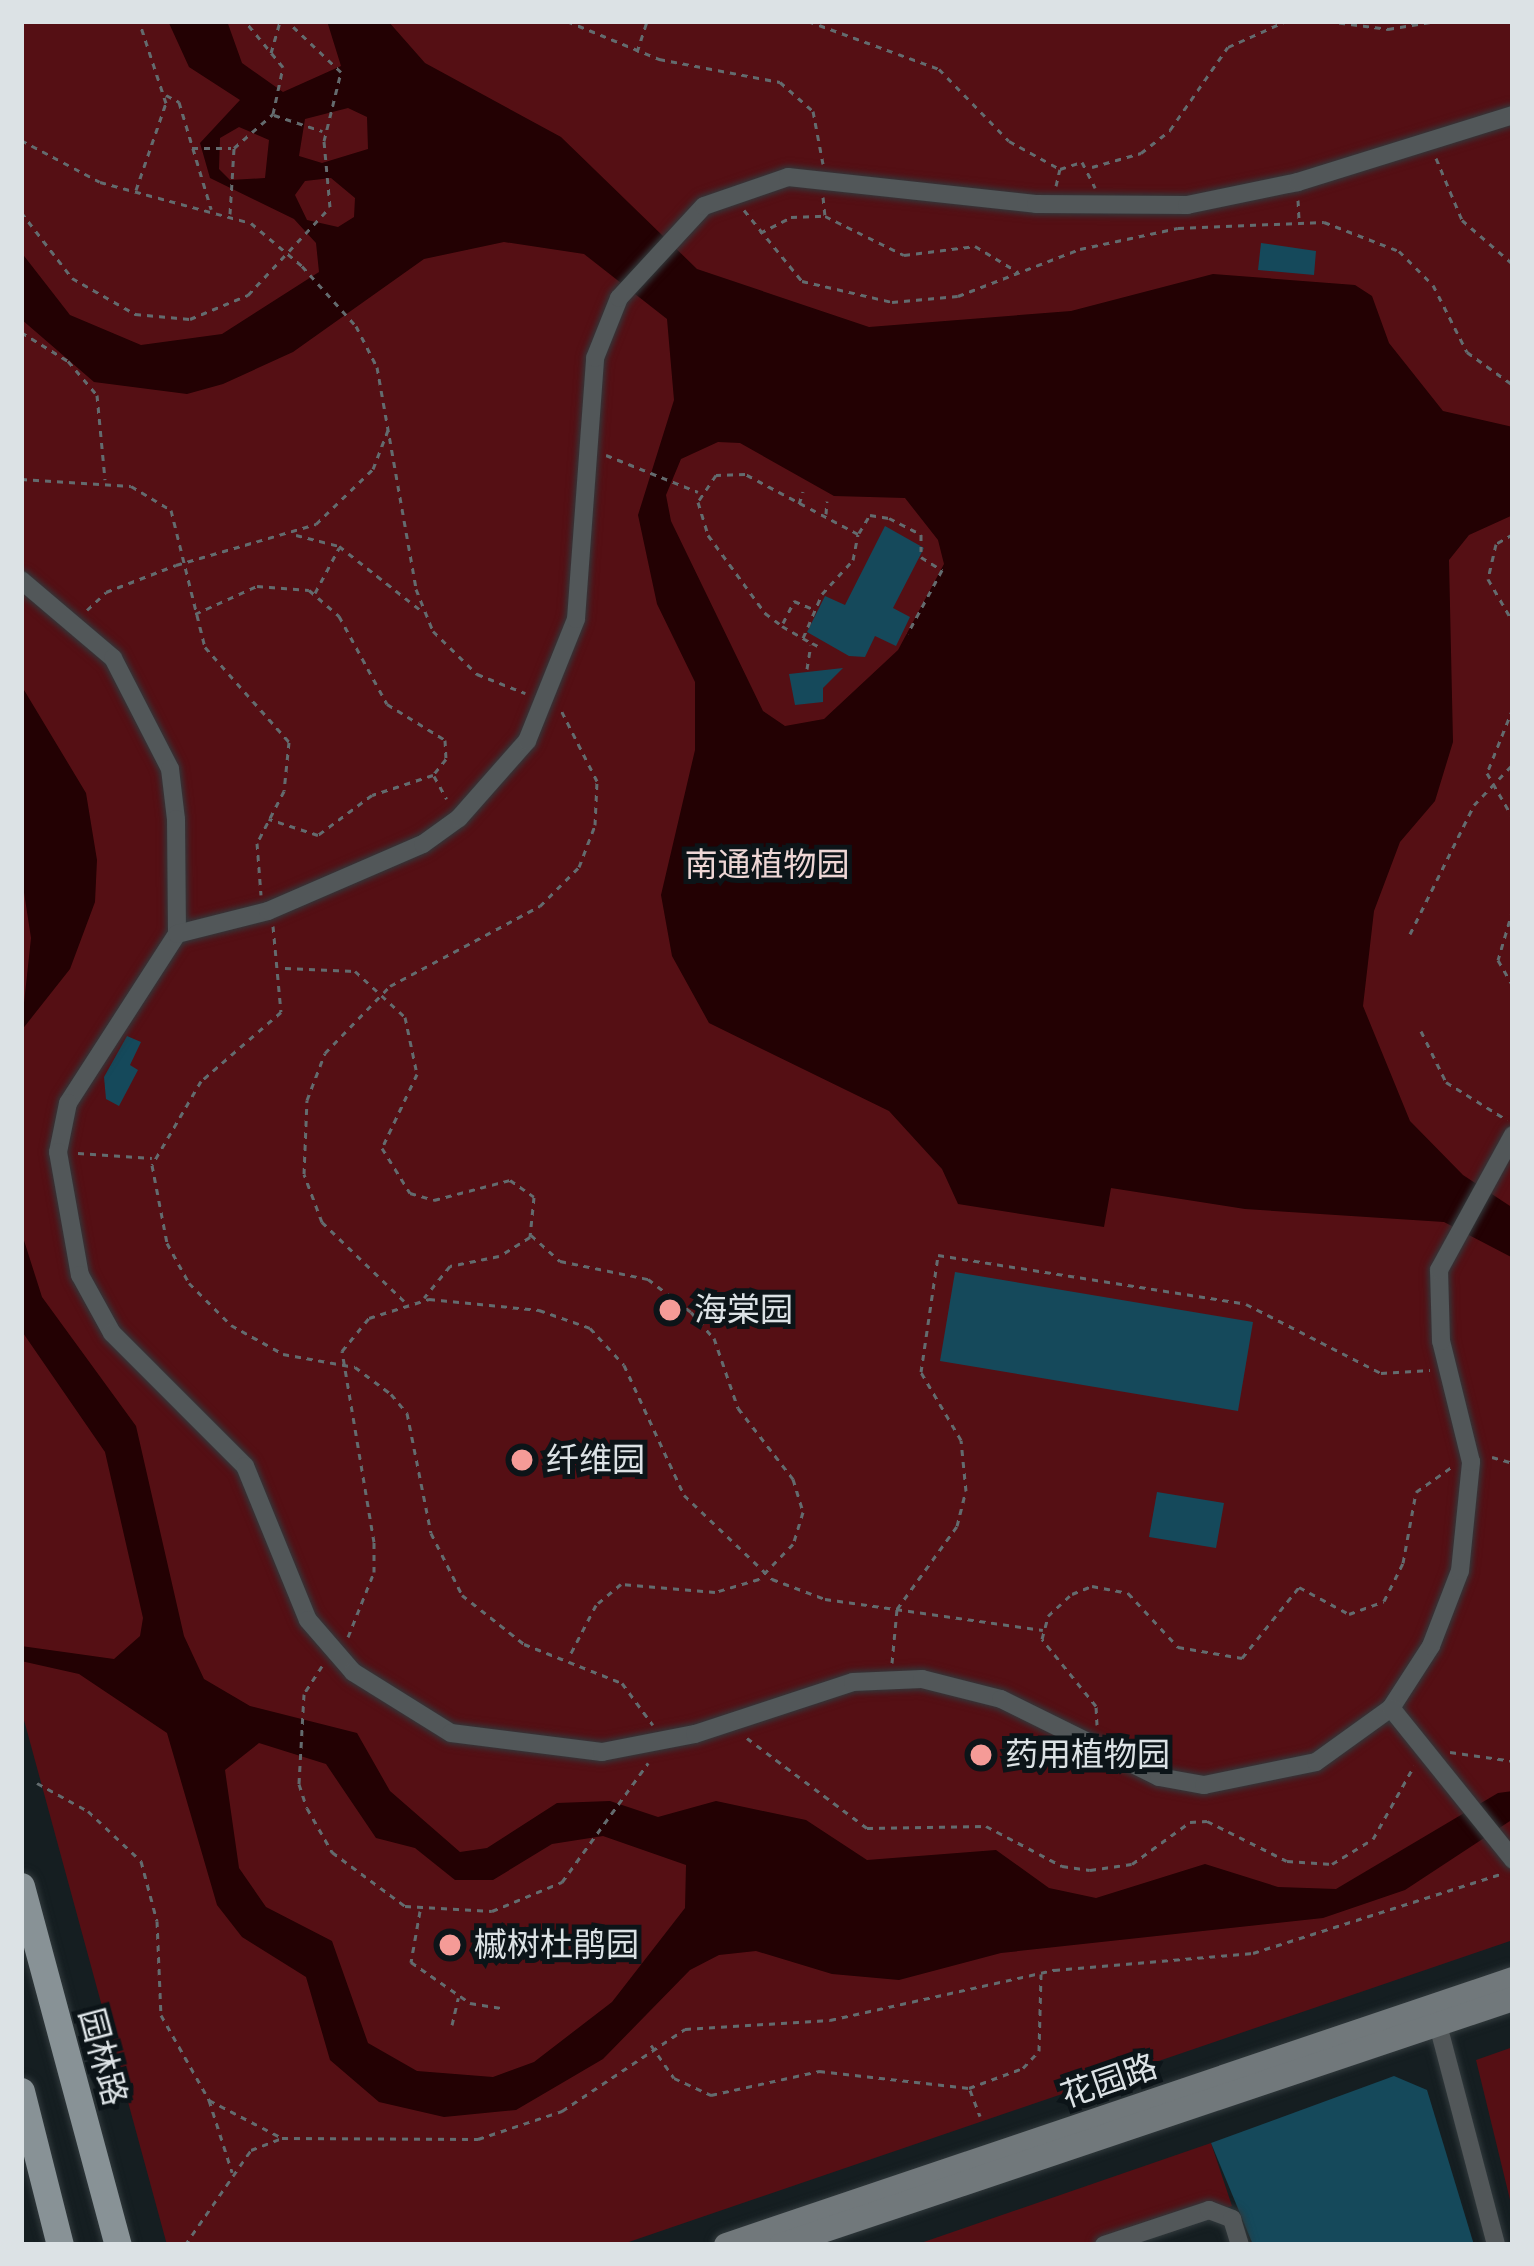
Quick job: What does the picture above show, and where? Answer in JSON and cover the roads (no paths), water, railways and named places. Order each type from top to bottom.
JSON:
[{"type":"main road","name":"园林路","points":[[21,1886],[118,2245]]},
{"type":"main road","name":"花园路","points":[[773,2240],[1513,1979]]},
{"type":"main road","name":"花园路","points":[[726,2245],[773,2240],[1513,1999]]},
{"type":"main road","points":[[21,2091],[60,2245]]},
{"type":"street","points":[[177,934],[268,911],[353,878],[459,818],[527,741],[564,659],[584,571],[584,446],[595,358],[620,298],[677,232],[739,189],[821,178],[972,199],[1153,208],[1298,182],[1510,114]]},
{"type":"street","points":[[21,580],[79,620],[144,707],[170,770],[177,934],[82,1076],[58,1152],[66,1227],[98,1315],[245,1466],[308,1620],[335,1652],[394,1703],[451,1733],[565,1751],[655,1745],[819,1690],[890,1679],[1001,1699],[1159,1777],[1270,1778],[1316,1762],[1391,1708],[1431,1646],[1460,1571],[1471,1462],[1437,1294],[1455,1232],[1513,1136]]},
{"type":"street","points":[[1391,1708],[1513,1860]]},
{"type":"street","points":[[1438,2025],[1496,2245]]},
{"type":"street","points":[[1104,2245],[1209,2210],[1232,2219],[1240,2245]]},
{"type":"place","name":"海棠园","points":[[670,1310]]},
{"type":"place","name":"纤维园","points":[[522,1460]]},
{"type":"place","name":"药用植物园","points":[[981,1755]]},
{"type":"place","name":"槭树杜鹃园","points":[[450,1945]]},
{"type":"park label","name":"南通植物园","points":[[767,865]]}]
